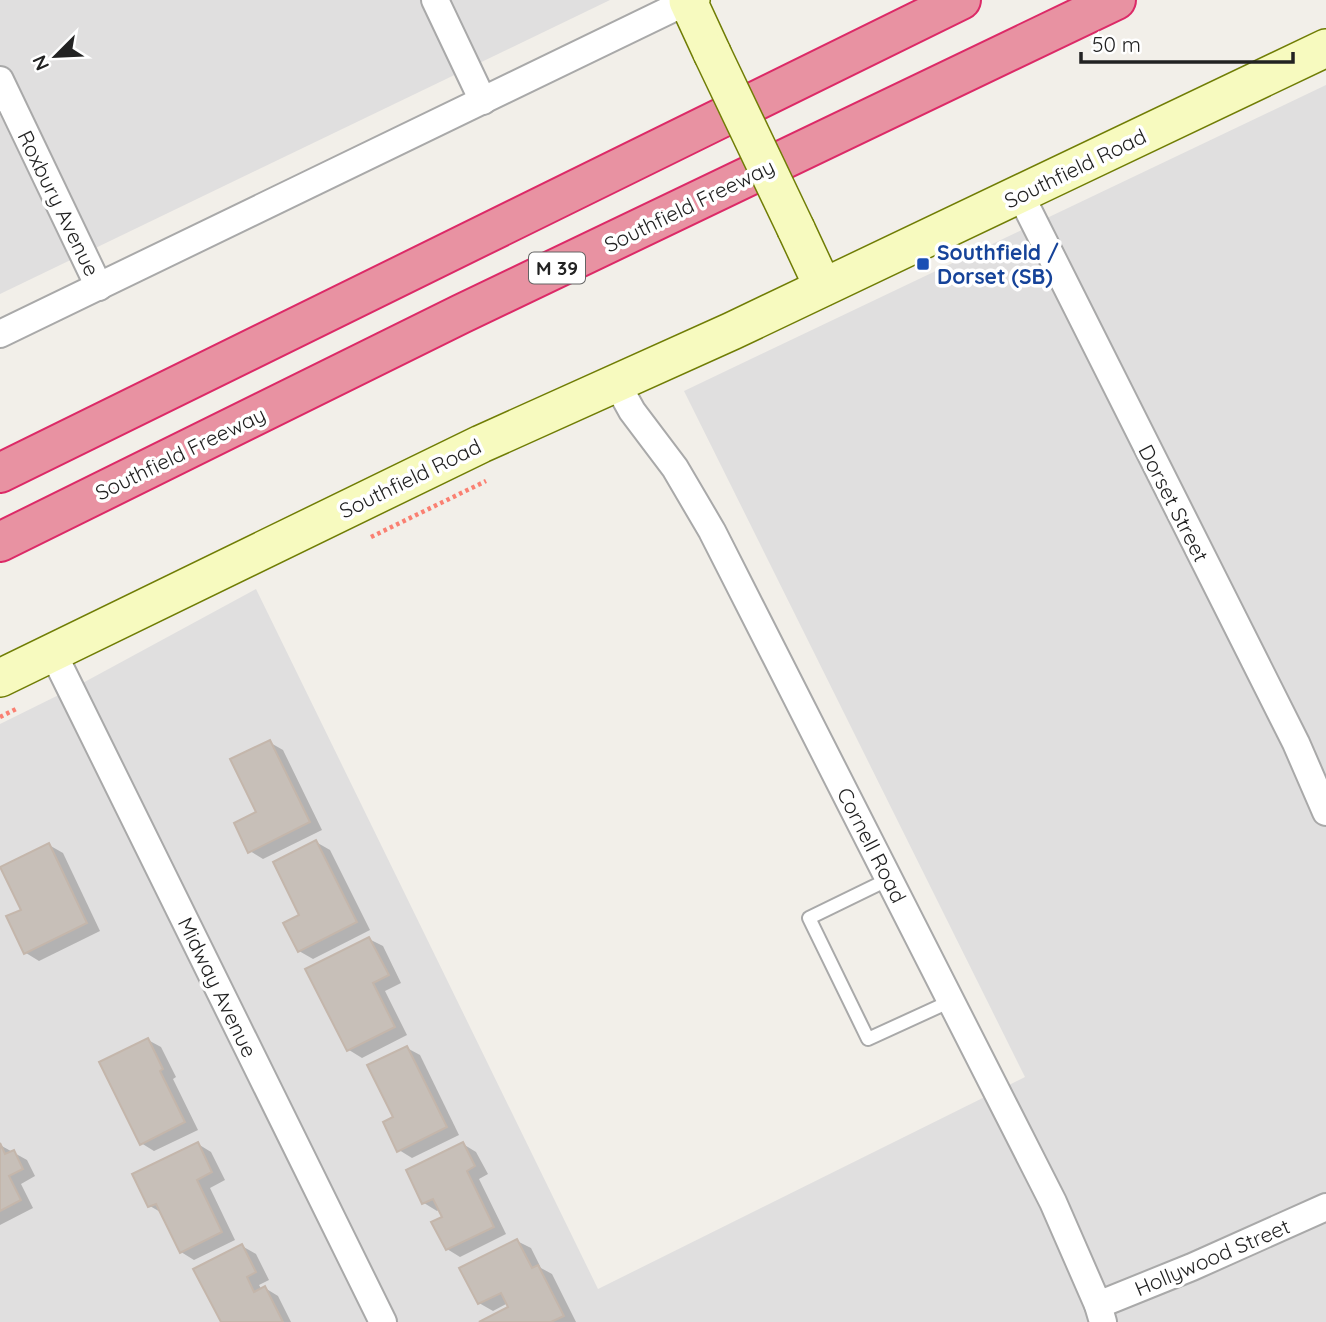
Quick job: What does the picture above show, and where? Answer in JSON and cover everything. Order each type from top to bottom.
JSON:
[{"type":"highway","points":[[0,472],[961,0]]},
{"type":"highway","name":"Southfield Freeway","points":[[0,542],[461,314],[1116,0]]},
{"type":"main road","points":[[689,1],[823,286]]},
{"type":"main road","name":"Southfield Road","points":[[0,678],[371,496],[732,331],[1326,48]]},
{"type":"street","points":[[435,0],[483,101]]},
{"type":"street","points":[[0,334],[689,1]]},
{"type":"street","name":"Roxbury Avenue","points":[[0,80],[99,287]]},
{"type":"street","name":"Dorset Street","points":[[1020,194],[1296,743],[1326,812]]},
{"type":"street","name":"Cornell Road","points":[[616,382],[632,411],[675,468],[706,521],[1053,1202],[1100,1313]]},
{"type":"street","name":"Midway Avenue","points":[[53,653],[383,1322]]},
{"type":"street","name":"Hollywood Street","points":[[1100,1313],[1192,1266],[1326,1207]]},
{"type":"lane","points":[[889,879],[809,918],[868,1039],[951,1001]]},
{"type":"shaded area","points":[[0,0],[610,0],[0,294]]},
{"type":"shaded area","points":[[1326,85],[1326,1322],[0,1322],[0,724],[79,685],[256,589],[598,1289],[1025,1077],[684,391]]},
{"type":"building","points":[[270,740],[310,822],[248,853],[234,823],[256,812],[230,759]]},
{"type":"building","points":[[316,840],[357,922],[298,952],[283,923],[299,915],[273,862]]},
{"type":"building","points":[[49,843],[87,923],[24,954],[6,916],[21,910],[0,867]]},
{"type":"building","points":[[369,937],[389,975],[373,983],[395,1027],[347,1051],[305,969]]},
{"type":"building","points":[[148,1038],[163,1069],[160,1071],[185,1122],[140,1145],[99,1062]]},
{"type":"building","points":[[407,1046],[447,1127],[397,1152],[383,1122],[393,1117],[367,1065]]},
{"type":"building","points":[[198,1142],[212,1172],[197,1180],[222,1232],[180,1253],[156,1204],[148,1207],[132,1174]]},
{"type":"building","points":[[463,1142],[475,1166],[467,1171],[494,1227],[446,1250],[431,1222],[442,1217],[433,1199],[422,1204],[406,1170]]},
{"type":"building","points":[[0,1143],[5,1154],[14,1150],[23,1169],[9,1176],[21,1200],[0,1211]]},
{"type":"building","points":[[517,1239],[532,1268],[538,1265],[564,1316],[551,1322],[479,1322],[508,1307],[501,1293],[478,1304],[459,1268]]},
{"type":"building","points":[[242,1244],[256,1272],[247,1277],[254,1292],[265,1286],[283,1322],[221,1322],[193,1269]]},
{"type":"place","name":"Southfield / Dorset (SB)","points":[[923,264]]}]
